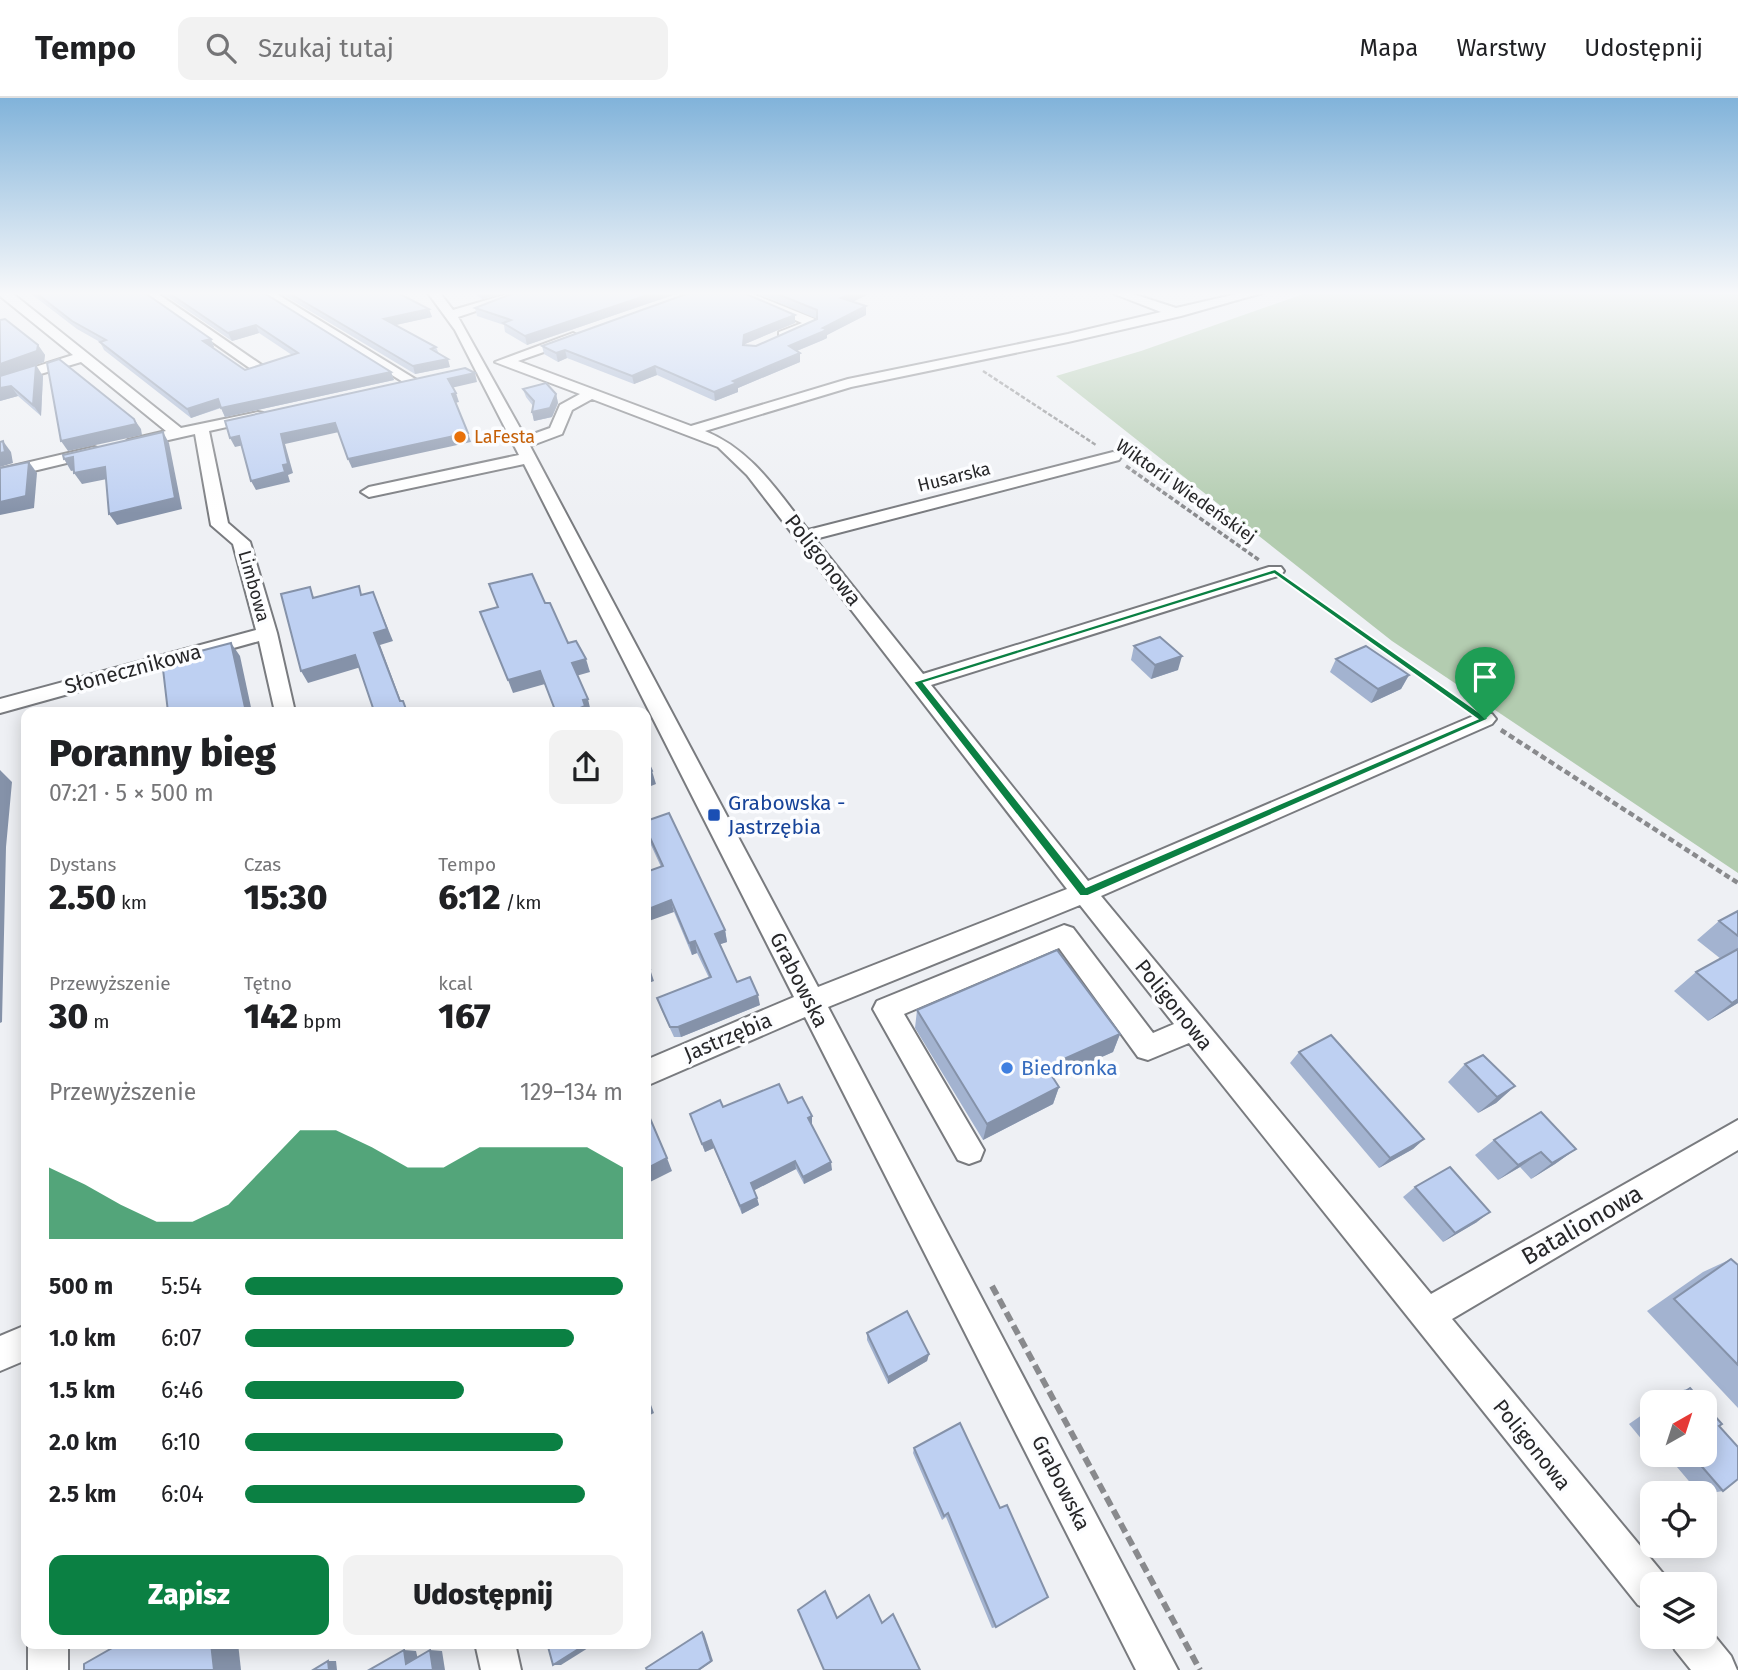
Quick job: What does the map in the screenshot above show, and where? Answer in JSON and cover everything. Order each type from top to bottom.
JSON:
[{"type":"street","points":[[0,382],[52,366]]},
{"type":"street","points":[[95,366],[178,432]]},
{"type":"street","points":[[387,388],[420,381],[394,366]]},
{"type":"street","name":"Grabowska","points":[[485,366],[525,451],[1158,1670]]},
{"type":"street","name":"Poligonowa","points":[[486,366],[592,393],[723,444],[754,472],[1084,893],[1640,1576]]},
{"type":"street","points":[[690,431],[848,383],[929,366]]},
{"type":"street","points":[[369,492],[525,451],[556,431],[565,408],[592,393]]},
{"type":"street","points":[[0,474],[267,414]]},
{"type":"street","name":"Limbowa","points":[[201,428],[220,524],[241,542],[267,632],[284,707]]},
{"type":"street","name":"Husarska","points":[[804,536],[1113,457]]},
{"type":"street","points":[[918,682],[1275,571]]},
{"type":"street","name":"Słonecznikowa","points":[[0,706],[46,703],[267,632]]},
{"type":"street","name":"Jastrzębia","points":[[651,1071],[811,1002],[1084,893],[1485,719]]},
{"type":"street","points":[[968,1150],[887,1009],[1064,935],[1148,1048],[1193,1028]]},
{"type":"street","name":"Batalionowa","points":[[1426,1315],[1738,1134]]},
{"type":"street","points":[[0,1354],[21,1344]]},
{"type":"street","points":[[48,1649],[48,1670]]},
{"type":"street","points":[[496,1649],[501,1670]]},
{"type":"street","points":[[1700,1649],[1717,1670]]},
{"type":"path","name":"Wiktorii Wiedeńskiej","points":[[976,366],[1113,457],[1485,719],[1738,883]]},
{"type":"path","points":[[986,1276],[1200,1670]]},
{"type":"green space","points":[[1089,366],[1738,366],[1738,873],[1392,641],[1056,376]]},
{"type":"building","points":[[36,366],[33,405],[11,386],[0,388],[0,376]]},
{"type":"building","points":[[48,366],[68,366],[134,419],[136,424],[61,441]]},
{"type":"building","points":[[132,366],[240,366],[245,370],[256,366],[382,366],[391,372],[221,408],[218,399],[187,409]]},
{"type":"building","points":[[607,366],[654,366],[632,376]]},
{"type":"building","points":[[656,366],[768,366],[714,392]]},
{"type":"building","points":[[465,368],[475,373],[448,379],[456,393],[452,394],[468,433],[348,459],[335,423],[281,434],[288,464],[283,465],[285,472],[251,481],[239,436],[230,438],[225,421]]},
{"type":"building","points":[[546,383],[556,394],[550,408],[532,412],[534,401],[523,389]]},
{"type":"building","points":[[163,432],[175,498],[109,514],[105,467],[74,473],[73,457],[64,459],[63,455]]},
{"type":"building","points":[[3,441],[5,452],[0,453],[0,442]]},
{"type":"building","points":[[29,462],[26,496],[0,502],[0,468]]},
{"type":"building","points":[[532,574],[545,603],[550,603],[568,643],[576,641],[586,659],[572,663],[588,699],[583,700],[585,706],[554,707],[540,671],[508,680],[480,612],[498,607],[489,584]]},
{"type":"building","points":[[359,586],[361,595],[373,592],[387,629],[374,633],[400,701],[403,701],[405,707],[373,707],[355,655],[301,671],[281,594],[310,587],[313,598]]},
{"type":"building","points":[[1160,637],[1182,656],[1155,665],[1134,646]]},
{"type":"building","points":[[231,643],[245,707],[167,707],[163,669],[191,661],[189,654]]},
{"type":"building","points":[[1366,646],[1409,675],[1378,689],[1336,659]]},
{"type":"building","points":[[669,813],[725,930],[715,934],[737,982],[750,977],[758,995],[678,1027],[670,1027],[657,998],[711,977],[695,941],[689,943],[671,900],[651,908],[651,870],[663,866],[651,840],[651,819]]},
{"type":"building","points":[[1738,911],[1738,936],[1719,921]]},
{"type":"building","points":[[1738,949],[1738,999],[1732,1003],[1696,972]]},
{"type":"building","name":"Biedronka","points":[[1057,950],[1120,1034],[1046,1067],[1059,1087],[987,1124],[917,1010]]},
{"type":"building","points":[[1331,1035],[1424,1139],[1390,1158],[1299,1052]]},
{"type":"building","points":[[1483,1055],[1515,1086],[1497,1097],[1465,1064]]},
{"type":"building","points":[[779,1084],[788,1103],[802,1097],[812,1116],[808,1118],[831,1162],[803,1177],[795,1161],[751,1183],[757,1198],[740,1206],[711,1140],[702,1144],[690,1114],[720,1100],[723,1107]]},
{"type":"building","points":[[1541,1112],[1576,1149],[1552,1163],[1541,1152],[1518,1165],[1494,1140]]},
{"type":"building","points":[[651,1121],[667,1158],[651,1166]]},
{"type":"building","points":[[1450,1167],[1490,1212],[1455,1233],[1415,1187]]},
{"type":"building","points":[[1731,1259],[1738,1265],[1738,1365],[1674,1299]]},
{"type":"building","points":[[907,1311],[929,1354],[888,1377],[867,1333]]},
{"type":"building","points":[[1717,1418],[1722,1424],[1719,1426],[1738,1447],[1738,1479],[1723,1491],[1702,1467],[1717,1467]]},
{"type":"building","points":[[960,1423],[1000,1508],[1007,1505],[1048,1597],[996,1627],[948,1513],[944,1516],[914,1448]]},
{"type":"building","points":[[825,1591],[837,1618],[869,1595],[882,1623],[893,1614],[920,1670],[824,1670],[798,1610]]},
{"type":"building","points":[[702,1632],[711,1661],[698,1670],[647,1670],[646,1668]]},
{"type":"building","points":[[110,1649],[212,1649],[214,1670],[84,1670],[84,1664]]},
{"type":"building","points":[[549,1649],[578,1649],[553,1665]]},
{"type":"building","points":[[404,1650],[406,1664],[430,1650],[433,1670],[369,1670]]},
{"type":"building","points":[[328,1661],[329,1670],[313,1670]]},
{"type":"place","name":"LaFesta","points":[[460,437]]},
{"type":"place","name":"Grabowska - Jastrzębia","points":[[714,815]]},
{"type":"place","name":"Biedronka","points":[[1007,1068]]},
{"type":"route","points":[[1275,571],[1485,719],[1084,893],[918,682],[1275,571]]}]
